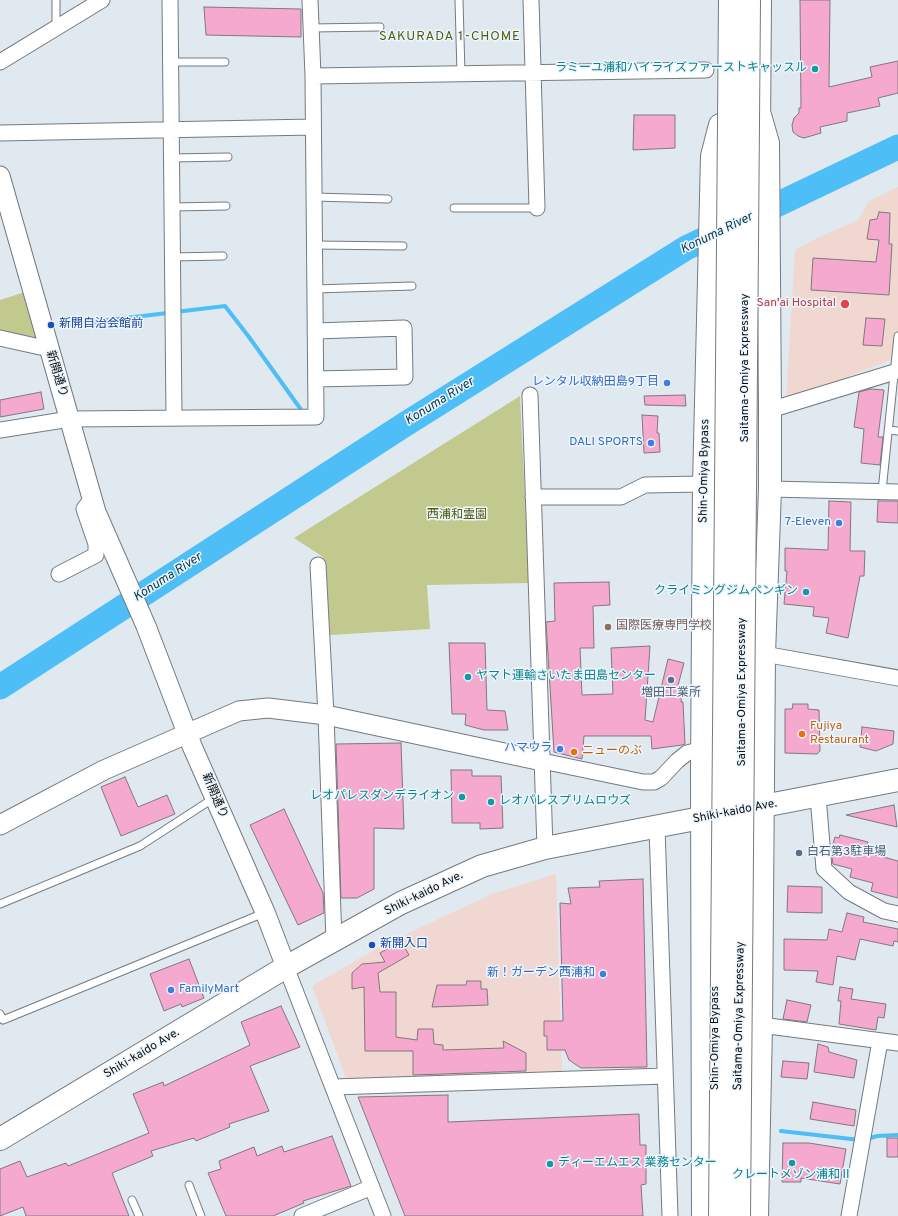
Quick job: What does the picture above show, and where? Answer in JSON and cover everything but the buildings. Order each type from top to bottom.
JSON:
[{"type":"main road","name":"Shin-Omiya Bypass","points":[[703,1216],[702,818],[711,756],[717,202],[712,156],[720,125],[720,0]]},
{"type":"main road","name":"Saitama-Omiya Expressway","points":[[720,1216],[730,0]]},
{"type":"main road","name":"Saitama-Omiya Expressway","points":[[739,1216],[749,0]]},
{"type":"main road","points":[[748,759],[762,237],[762,180],[768,143],[760,115],[760,0]]},
{"type":"main road","points":[[757,1216],[762,1025],[764,654],[770,488],[770,410],[762,237]]},
{"type":"main road","name":"Shin-Omiya Bypass","points":[[711,756],[704,484],[716,257]]},
{"type":"main road","name":"Shiki-kaido Ave.","points":[[0,1139],[286,967],[402,903],[482,866],[546,848],[898,780]]},
{"type":"main road","points":[[745,1216],[748,856]]},
{"type":"main road","name":"Shin-Omiya Bypass","points":[[715,1216],[718,860]]},
{"type":"street","points":[[0,62],[56,26],[102,0]]},
{"type":"street","points":[[170,0],[174,418]]},
{"type":"street","points":[[0,430],[70,419],[316,417],[313,76],[310,0]]},
{"type":"street","points":[[531,0],[537,208]]},
{"type":"street","points":[[313,76],[706,70]]},
{"type":"street","points":[[0,133],[313,127]]},
{"type":"street","name":"新開通り","points":[[0,176],[92,498],[145,624],[188,734],[265,912],[286,967]]},
{"type":"street","points":[[315,331],[404,328],[404,377],[316,379]]},
{"type":"street","points":[[0,338],[40,347],[48,346]]},
{"type":"street","points":[[770,410],[897,372]]},
{"type":"street","points":[[530,395],[546,848]]},
{"type":"street","points":[[533,497],[620,497],[645,485],[704,484]]},
{"type":"street","points":[[770,488],[898,492]]},
{"type":"street","points":[[59,574],[96,555],[96,544],[84,509],[92,498]]},
{"type":"street","points":[[318,565],[326,716],[334,941]]},
{"type":"street","points":[[764,654],[898,678]]},
{"type":"street","points":[[0,825],[104,770],[239,711],[268,708],[326,716],[643,782],[654,782],[661,778],[677,760],[687,753],[711,756]]},
{"type":"street","points":[[818,796],[824,869],[849,892],[884,911],[898,914]]},
{"type":"street","points":[[657,827],[670,1216]]},
{"type":"street","points":[[286,967],[383,1216]]},
{"type":"street","points":[[762,1025],[898,1043]]},
{"type":"street","points":[[849,1216],[880,1041]]},
{"type":"street","points":[[333,1087],[665,1076]]},
{"type":"street","points":[[302,1216],[372,1187]]},
{"type":"lane","points":[[56,0],[56,26]]},
{"type":"lane","points":[[459,0],[461,74]]},
{"type":"lane","points":[[310,28],[380,26]]},
{"type":"lane","points":[[171,62],[225,62]]},
{"type":"lane","points":[[171,158],[228,157]]},
{"type":"lane","points":[[314,197],[388,199]]},
{"type":"lane","points":[[172,207],[226,206]]},
{"type":"lane","points":[[454,208],[537,208]]},
{"type":"lane","points":[[314,245],[403,246]]},
{"type":"lane","points":[[172,257],[224,256]]},
{"type":"lane","points":[[315,289],[412,286]]},
{"type":"lane","points":[[882,491],[897,372],[898,336]]},
{"type":"lane","points":[[889,430],[898,431]]},
{"type":"lane","points":[[0,904],[140,846],[215,797]]},
{"type":"lane","points":[[0,1014],[2,1020],[265,912]]},
{"type":"lane","points":[[189,1185],[201,1216]]},
{"type":"lane","points":[[132,1200],[139,1216]]},
{"type":"shaded area","name":"San'ai Hospital","points":[[898,187],[898,357],[786,401],[795,250],[817,238],[858,220],[869,201]]},
{"type":"shaded area","points":[[556,874],[562,1074],[347,1081],[312,986],[383,945],[492,894]]},
{"type":"green space","points":[[25,292],[38,337],[34,338],[0,330],[0,300]]},
{"type":"green space","name":"西浦和霊園","points":[[520,396],[529,583],[427,585],[430,629],[330,635],[323,557],[294,538]]},
{"type":"waterway","name":"Konuma River","points":[[0,687],[404,425],[686,248],[898,147]]},
{"type":"waterway","points":[[60,326],[225,306],[302,411]]},
{"type":"waterway","points":[[330,462],[335,470]]},
{"type":"waterway","points":[[781,1131],[860,1140]]},
{"type":"waterway","points":[[867,1139],[877,1136],[898,1135]]},
{"type":"place","name":"ラミーユ浦和ハイライズファーストキャッスル","points":[[815,69]]},
{"type":"place","name":"San'ai Hospital","points":[[845,304]]},
{"type":"place","name":"新開自治会館前","points":[[51,325]]},
{"type":"place","name":"レンタル収納田島9丁目","points":[[667,383]]},
{"type":"place","name":"DALI SPORTS","points":[[651,443]]},
{"type":"place","name":"7-Eleven","points":[[839,523]]},
{"type":"place","name":"クライミングジムペンギン","points":[[806,592]]},
{"type":"place","name":"国際医療専門学校","points":[[608,627]]},
{"type":"place","name":"ヤマト運輸さいたま田島センター","points":[[468,677]]},
{"type":"place","name":"増田工業所","points":[[671,680]]},
{"type":"place","name":"Fujiya Restaurant","points":[[802,734]]},
{"type":"place","name":"ハマウラ","points":[[560,749]]},
{"type":"place","name":"ニューのぶ","points":[[574,752]]},
{"type":"place","name":"レオパレスダンデライオン","points":[[462,797]]},
{"type":"place","name":"レオパレスプリムロウズ","points":[[491,802]]},
{"type":"place","name":"白石第3駐車場","points":[[799,853]]},
{"type":"place","name":"新開入口","points":[[372,945]]},
{"type":"place","name":"新！ガーデン西浦和","points":[[603,974]]},
{"type":"place","name":"FamilyMart","points":[[171,990]]},
{"type":"place","name":"クレートメゾン浦和Ⅱ","points":[[792,1163]]},
{"type":"place","name":"ディーエムエス 業務センター","points":[[550,1164]]},
{"type":"district","name":"SAKURADA 1-CHOME","points":[[450,37]]}]
